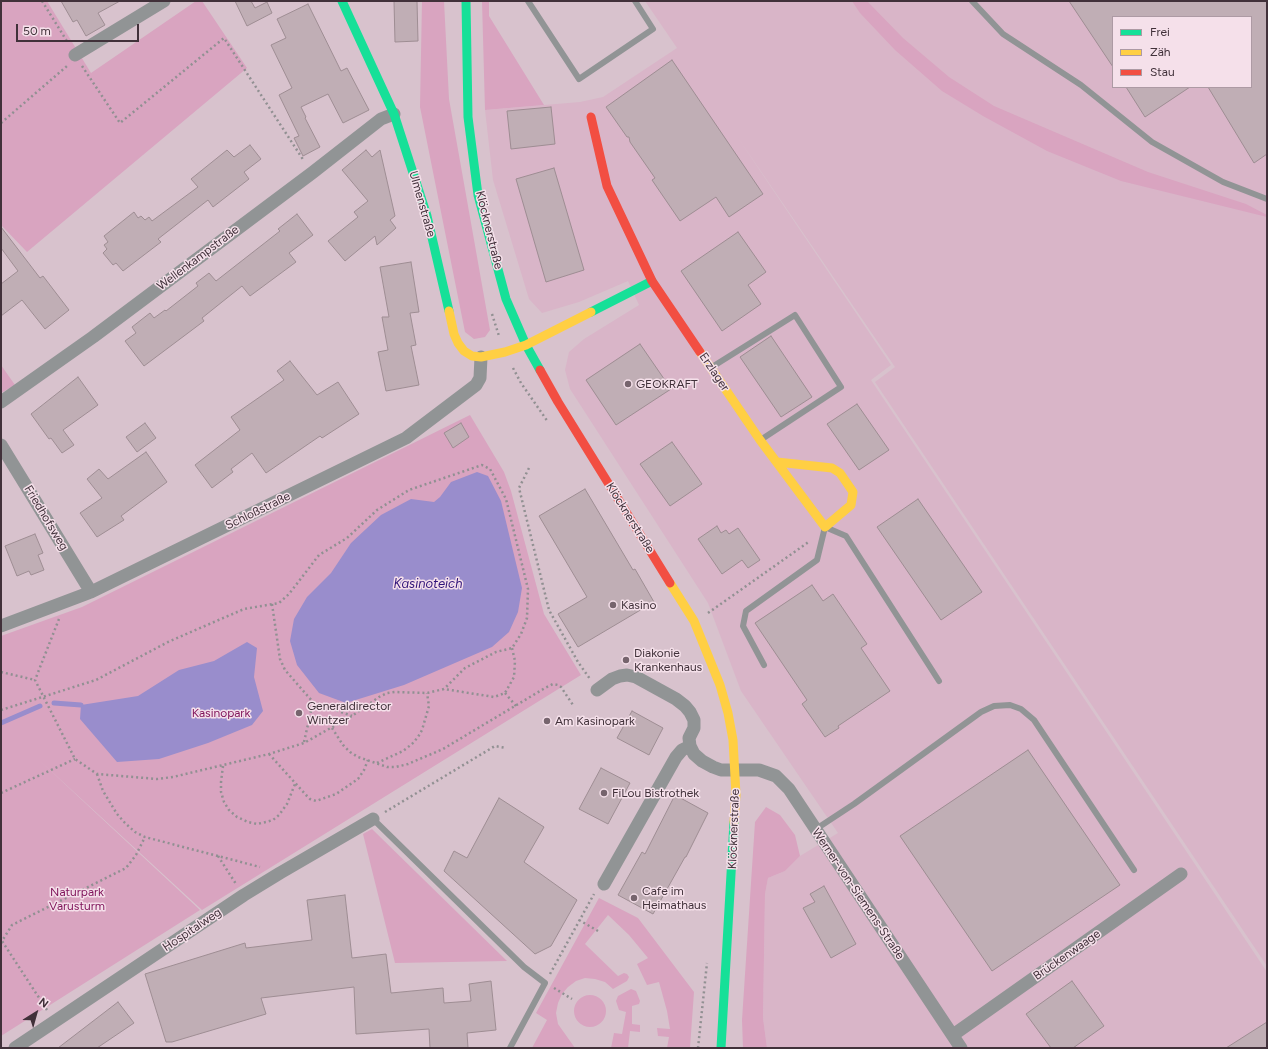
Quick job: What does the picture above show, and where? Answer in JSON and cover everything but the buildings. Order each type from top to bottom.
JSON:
[{"type":"street","points":[[75,55],[164,1]]},
{"type":"street","name":"Ulmenstraße","points":[[342,1],[394,114],[427,216],[454,334],[464,351],[472,356],[481,357]]},
{"type":"street","name":"Klöcknerstraße","points":[[466,1],[468,117],[478,195],[506,299],[526,345],[562,409],[694,621],[720,684],[724,699],[733,740],[736,770],[736,795],[721,1048]]},
{"type":"street","name":"Wellenkampstraße","points":[[1,402],[93,337],[312,173],[381,119],[394,114]]},
{"type":"street","name":"Erzlager","points":[[592,117],[607,186],[652,281],[760,440],[825,527]]},
{"type":"street","points":[[481,357],[505,352],[526,345],[652,281]]},
{"type":"street","name":"Schloßstraße","points":[[1,626],[91,592],[406,438],[476,385],[480,378],[481,357]]},
{"type":"street","name":"Friedhofsweg","points":[[1,445],[91,592]]},
{"type":"street","points":[[776,462],[832,468],[840,473],[853,492],[851,505],[825,527]]},
{"type":"street","points":[[597,690],[620,676],[628,675],[640,679],[676,699],[685,706],[694,720],[694,728],[689,738],[690,746],[694,754],[702,762],[713,768],[721,770],[736,770]]},
{"type":"street","points":[[604,884],[676,757],[682,750],[690,746]]},
{"type":"street","name":"Werner-von-Siemens-Straße","points":[[736,770],[759,770],[776,776],[789,788],[961,1048]]},
{"type":"street","name":"Hospitalweg","points":[[14,1048],[244,895],[373,819]]},
{"type":"street","name":"Brückenwaage","points":[[953,1035],[1181,874]]},
{"type":"lane","points":[[528,1],[579,79],[653,28],[635,1]]},
{"type":"lane","points":[[972,1],[1004,34],[1082,85],[1152,142],[1223,182],[1267,199]]},
{"type":"lane","points":[[711,368],[795,315],[841,387],[760,440]]},
{"type":"lane","points":[[764,665],[743,626],[746,610],[817,560],[825,527],[846,536],[939,681]]},
{"type":"lane","points":[[816,829],[854,804],[981,712],[994,706],[1010,705],[1021,709],[1034,720],[1134,870]]},
{"type":"lane","points":[[373,819],[524,967],[545,983],[510,1048]]},
{"type":"path","points":[[42,1],[75,55],[120,123],[224,38],[312,173]]},
{"type":"path","points":[[1,123],[67,66],[75,55]]},
{"type":"path","points":[[1,710],[43,696],[96,680],[168,642],[244,609],[279,603],[290,594],[319,555],[347,538],[377,510],[409,490],[482,465],[490,469],[506,500],[528,589],[527,618],[521,634],[512,648],[496,652],[465,668],[444,688],[428,693],[387,693],[352,716],[304,743],[223,766],[157,779],[97,774],[75,759],[43,696],[35,680],[65,602]]},
{"type":"path","points":[[529,468],[519,488],[548,610],[578,662],[597,690]]},
{"type":"path","points":[[703,608],[706,615],[815,537],[825,527]]},
{"type":"path","points":[[272,604],[280,659],[285,670],[313,702],[352,716]]},
{"type":"path","points":[[444,688],[494,697],[505,693],[514,677],[515,661],[512,648]]},
{"type":"path","points":[[1,672],[35,680]]},
{"type":"path","points":[[332,727],[343,744],[350,752],[358,757],[387,767],[396,767],[408,764],[443,749],[553,684],[558,685],[561,688],[573,705]]},
{"type":"path","points":[[376,763],[403,751],[418,737],[424,724],[429,706],[428,693]]},
{"type":"path","points":[[505,693],[516,706]]},
{"type":"path","points":[[304,743],[313,702]]},
{"type":"path","points":[[373,819],[496,746],[506,748]]},
{"type":"path","points":[[269,754],[310,799],[316,801],[336,794],[358,779],[368,760]]},
{"type":"path","points":[[1,793],[75,759]]},
{"type":"path","points":[[223,766],[221,792],[224,802],[229,810],[237,817],[248,822],[257,824],[273,820],[279,815],[287,804],[296,784]]},
{"type":"path","points":[[97,774],[103,791],[118,814],[135,832],[145,837],[280,873]]},
{"type":"path","points":[[55,1022],[2,941],[12,925],[126,868],[136,855],[145,837]]},
{"type":"path","points":[[218,856],[244,895]]},
{"type":"path","points":[[572,999],[545,983],[595,892],[604,884]]},
{"type":"path","points":[[579,920],[598,931]]},
{"type":"shaded area","points":[[645,1],[1267,1],[1267,966],[875,382],[895,367],[736,135],[891,365],[871,380],[1267,972],[1267,1048],[767,1048],[763,1018],[765,894],[768,878],[785,871],[800,856],[838,833],[741,691],[708,603],[570,389],[565,370],[569,352],[584,339],[639,305],[628,281],[579,302],[542,313],[529,299],[493,180],[485,110],[580,102],[603,97],[677,48]]},
{"type":"green space","points":[[1,1],[47,1],[91,73],[196,1],[202,1],[247,68],[27,252],[2,226],[1,227]]},
{"type":"green space","points":[[422,1],[444,1],[449,99],[490,330],[485,337],[474,339],[465,332],[420,107]]},
{"type":"green space","points":[[482,1],[489,1],[489,16],[544,105],[485,110]]},
{"type":"green space","points":[[852,1],[867,1],[903,38],[949,77],[994,106],[1148,172],[1246,204],[1267,215],[1267,217],[1121,181],[1047,151],[983,116],[942,91],[895,50],[860,13]]},
{"type":"green space","points":[[1,365],[15,385],[1,393]]},
{"type":"green space","name":"Kasinopark","points":[[470,415],[504,472],[511,491],[544,614],[581,675],[202,910],[38,759],[200,910],[1,1036],[1,636],[82,607]]},
{"type":"green space","points":[[766,807],[780,815],[795,835],[800,856],[785,871],[768,878],[765,894],[763,1018],[767,1048],[743,1048],[742,1020],[755,822]]},
{"type":"green space","points":[[372,829],[507,961],[395,963],[363,834]]},
{"type":"green space","points":[[599,898],[638,918],[694,992],[690,1048],[667,1048],[669,1037],[658,1036],[657,1028],[670,1029],[659,982],[647,985],[637,964],[648,958],[629,935],[608,915],[585,944],[618,976],[624,973],[627,974],[629,977],[627,981],[613,989],[605,982],[595,979],[585,978],[576,981],[562,994],[556,1013],[558,1024],[575,1048],[532,1048],[547,1020],[536,1013]]},
{"type":"green space","points":[[631,989],[636,991],[640,1001],[639,1004],[632,1006],[632,1024],[640,1025],[640,1032],[630,1031],[628,1048],[611,1048],[614,1033],[622,1034],[626,1012],[619,1010],[616,1001],[618,996]]},
{"type":"green space","points":[[590,995],[596,996],[603,1002],[606,1011],[605,1017],[599,1024],[590,1027],[584,1026],[577,1020],[574,1011],[575,1005],[581,998]]},
{"type":"water","name":"Kasinoteich","points":[[477,472],[488,476],[501,501],[522,588],[518,612],[509,632],[492,647],[404,685],[346,703],[319,693],[297,665],[290,641],[294,619],[307,597],[331,573],[351,543],[381,515],[411,499],[434,502],[440,497],[451,482]]},
{"type":"water","points":[[247,642],[257,648],[254,677],[263,711],[252,725],[208,743],[159,759],[117,762],[80,719],[81,705],[138,696],[179,670],[214,661]]},
{"type":"waterway","points":[[54,703],[81,705]]},
{"type":"waterway","points":[[1,723],[40,706]]},
{"type":"traffic: fast","points":[[342,1],[394,114],[427,216],[449,311]]},
{"type":"traffic: fast","points":[[466,1],[468,117],[478,195],[506,299],[526,345],[540,370]]},
{"type":"traffic: fast","points":[[591,312],[652,281]]},
{"type":"traffic: fast","points":[[721,1048],[734,822]]},
{"type":"traffic: slow","points":[[449,311],[454,334],[458,343],[464,351],[472,356],[481,357],[505,352],[526,345],[591,312]]},
{"type":"traffic: slow","points":[[700,352],[760,440],[825,527],[851,505],[853,492],[840,473],[832,468],[777,462]]},
{"type":"traffic: slow","points":[[670,583],[694,621],[720,685],[728,713],[733,740],[736,795],[734,822]]},
{"type":"traffic: jam","points":[[591,117],[607,186],[652,281],[700,352]]},
{"type":"traffic: jam","points":[[540,370],[558,402],[670,583]]},
{"type":"place","name":"GEOKRAFT","points":[[628,384]]},
{"type":"place","name":"Kasino","points":[[613,605]]},
{"type":"place","name":"Diakonie Krankenhaus","points":[[626,660]]},
{"type":"place","name":"Generaldirector Wintzer","points":[[299,713]]},
{"type":"place","name":"Am Kasinopark","points":[[547,721]]},
{"type":"place","name":"FiLou Bistrothek","points":[[604,793]]},
{"type":"place","name":"Cafe im Heimathaus","points":[[634,898]]},
{"type":"park label","name":"Naturpark Varusturm","points":[[77,899]]}]
